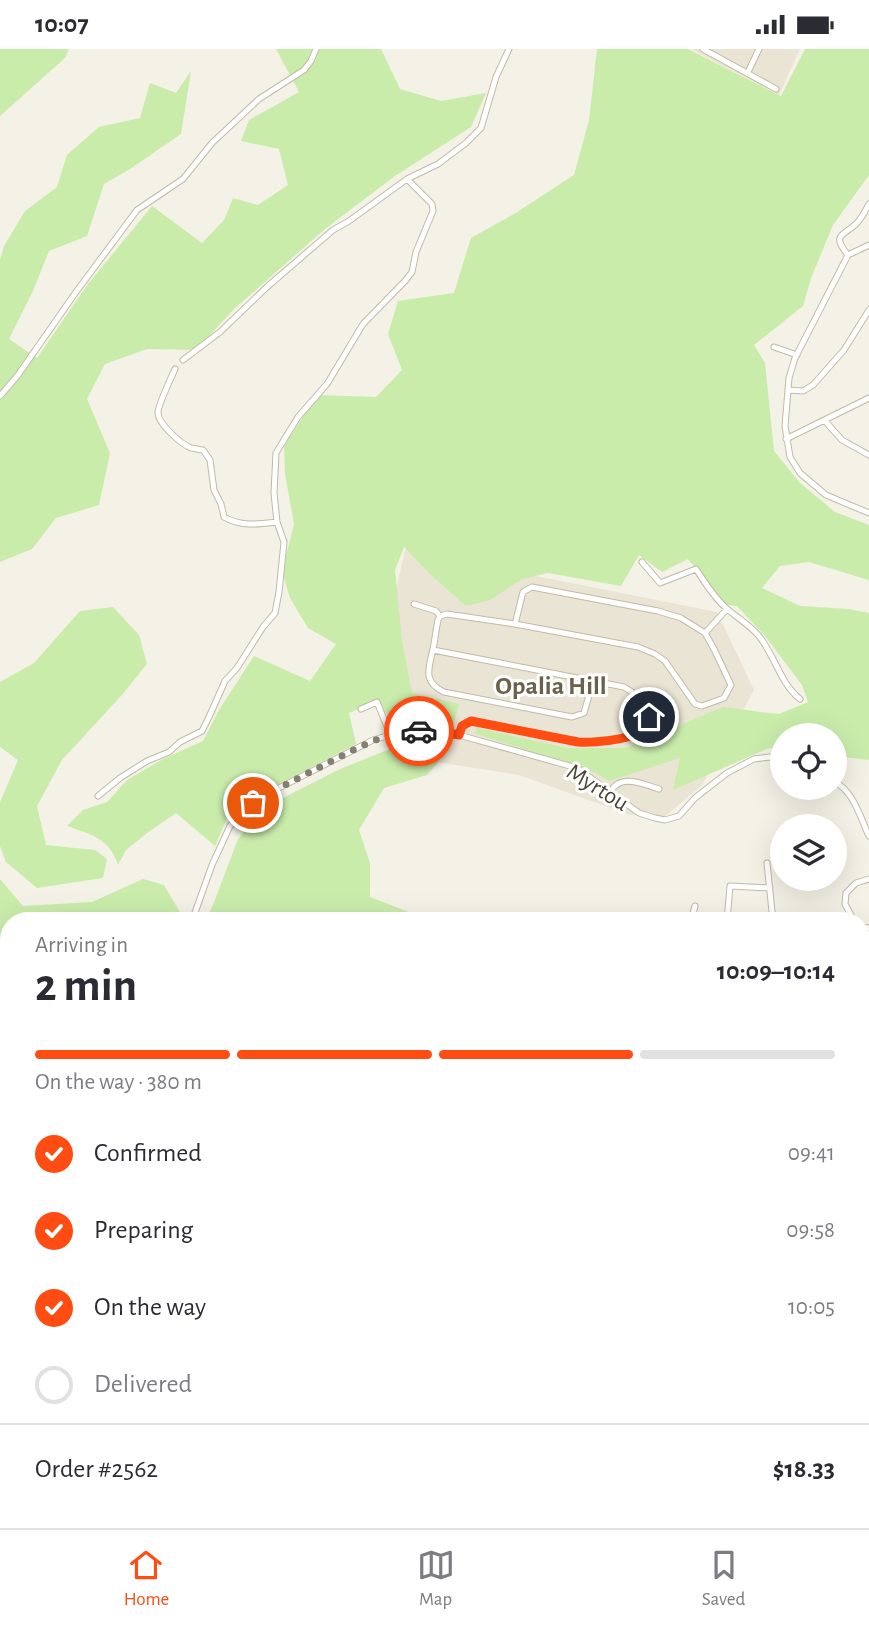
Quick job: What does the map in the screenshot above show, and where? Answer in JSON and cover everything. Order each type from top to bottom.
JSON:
[{"type":"street","points":[[0,396],[137,210],[183,179],[212,143],[259,99],[304,70],[316,49]]},
{"type":"street","points":[[183,360],[220,332],[333,230],[407,179],[438,164],[466,143],[481,128],[496,77],[509,49]]},
{"type":"street","points":[[703,49],[776,89]]},
{"type":"street","points":[[748,72],[758,49]]},
{"type":"street","points":[[98,796],[129,772],[169,752],[180,742],[202,731],[225,681],[275,613],[284,542],[277,522],[274,493],[276,453],[298,417],[327,384],[363,324],[412,271],[416,252],[433,211],[432,204],[407,179]]},
{"type":"street","points":[[848,255],[839,240],[869,204]]},
{"type":"street","points":[[869,245],[848,255],[797,355],[789,378],[785,426],[790,457],[800,473],[826,495],[869,513]]},
{"type":"street","points":[[788,390],[803,390],[813,385],[845,351],[869,310]]},
{"type":"street","points":[[774,347],[797,355]]},
{"type":"street","points":[[174,369],[158,412],[160,420],[164,427],[184,444],[203,450],[211,460],[214,490],[224,517],[253,525],[277,522]]},
{"type":"street","points":[[786,439],[869,398]]},
{"type":"street","points":[[825,421],[842,440],[869,455]]},
{"type":"street","points":[[642,562],[660,583],[696,569],[727,609],[757,633],[788,687],[800,699]]},
{"type":"street","points":[[440,616],[447,614],[515,624],[638,647],[665,661],[695,704],[702,706],[724,698],[731,685],[705,633],[681,618],[659,611],[532,587],[523,591],[515,624]]},
{"type":"street","points":[[414,604],[436,611],[440,616]]},
{"type":"street","points":[[705,633],[727,609]]},
{"type":"street","points":[[440,616],[428,670],[435,688],[444,692],[572,717],[584,713],[593,681]]},
{"type":"street","points":[[433,650],[624,687],[645,705],[649,717],[648,724],[640,732],[594,742],[578,742],[471,721],[462,726],[459,735]]},
{"type":"street","points":[[361,709],[377,702],[389,736]]},
{"type":"street","name":"Myrtou","points":[[195,912],[212,866],[230,826],[239,814],[275,790],[373,740],[405,731],[433,730],[459,735],[577,768],[639,813],[665,820],[679,816],[695,798],[727,773],[754,759],[770,757]]},
{"type":"street","points":[[610,792],[614,785],[621,781],[659,789]]},
{"type":"street","points":[[847,793],[853,800],[869,836]]},
{"type":"street","points":[[728,912],[730,886],[770,888],[768,863]]},
{"type":"street","points":[[849,912],[845,904],[846,893],[856,883],[869,879]]},
{"type":"street","points":[[770,891],[773,912]]},
{"type":"street","points":[[693,912],[695,906]]},
{"type":"shaded area","points":[[691,49],[800,49],[779,95]]},
{"type":"shaded area","points":[[405,550],[717,612],[754,690],[702,785],[663,818],[627,814],[519,775],[398,756],[380,661]]},
{"type":"green space","points":[[0,49],[69,49],[65,58],[0,116]]},
{"type":"green space","points":[[276,49],[381,49],[400,89],[441,101],[486,93],[471,127],[395,176],[325,229],[234,309],[196,350],[147,349],[105,364],[87,399],[110,453],[99,505],[56,518],[32,549],[0,562],[0,260],[4,246],[25,211],[57,187],[67,155],[99,127],[140,118],[150,83],[176,93],[191,71],[181,134],[104,184],[87,236],[49,251],[9,339],[37,358],[88,284],[152,206],[202,243],[224,220],[233,198],[258,205],[288,185],[279,149],[241,141],[249,120],[299,92]]},
{"type":"green space","points":[[597,49],[688,49],[781,96],[805,49],[869,49],[869,175],[833,225],[811,278],[803,306],[754,345],[765,363],[774,451],[800,483],[835,512],[869,525],[869,580],[809,562],[780,566],[762,588],[800,606],[869,613],[869,760],[847,757],[847,723],[770,723],[770,748],[673,790],[680,758],[609,781],[594,772],[474,733],[477,728],[567,748],[626,748],[723,707],[779,714],[808,702],[802,685],[765,636],[737,606],[726,605],[688,559],[662,572],[639,555],[621,586],[548,573],[522,579],[490,600],[466,606],[404,547],[395,570],[402,641],[412,693],[459,704],[453,726],[398,725],[375,702],[349,713],[356,744],[231,809],[215,846],[176,813],[126,850],[118,865],[104,843],[92,835],[67,826],[83,810],[107,802],[127,780],[163,759],[203,741],[219,710],[254,656],[310,681],[336,644],[308,628],[290,598],[282,572],[294,524],[285,474],[284,446],[317,395],[376,397],[402,370],[388,334],[398,301],[454,293],[471,238],[574,175],[589,120]]},
{"type":"green space","points":[[113,607],[139,635],[147,664],[62,760],[37,806],[46,845],[95,850],[107,859],[103,878],[37,888],[6,862],[0,846],[0,802],[18,760],[0,747],[0,682],[34,663],[80,611]]},
{"type":"green space","points":[[410,741],[413,754],[443,757],[427,775],[384,788],[359,830],[370,863],[370,897],[407,912],[209,912],[238,839],[263,808],[340,769]]},
{"type":"green space","points":[[0,879],[23,906],[92,902],[143,879],[164,885],[180,912],[0,912]]},
{"type":"way so far","points":[[253,803],[373,740],[405,731],[419,731]]},
{"type":"district","name":"Opalia Hill","points":[[551,685]]},
{"type":"route","points":[[419,731],[433,730],[459,735],[462,726],[471,721],[578,742],[594,742],[640,732],[648,724],[649,717]]}]
